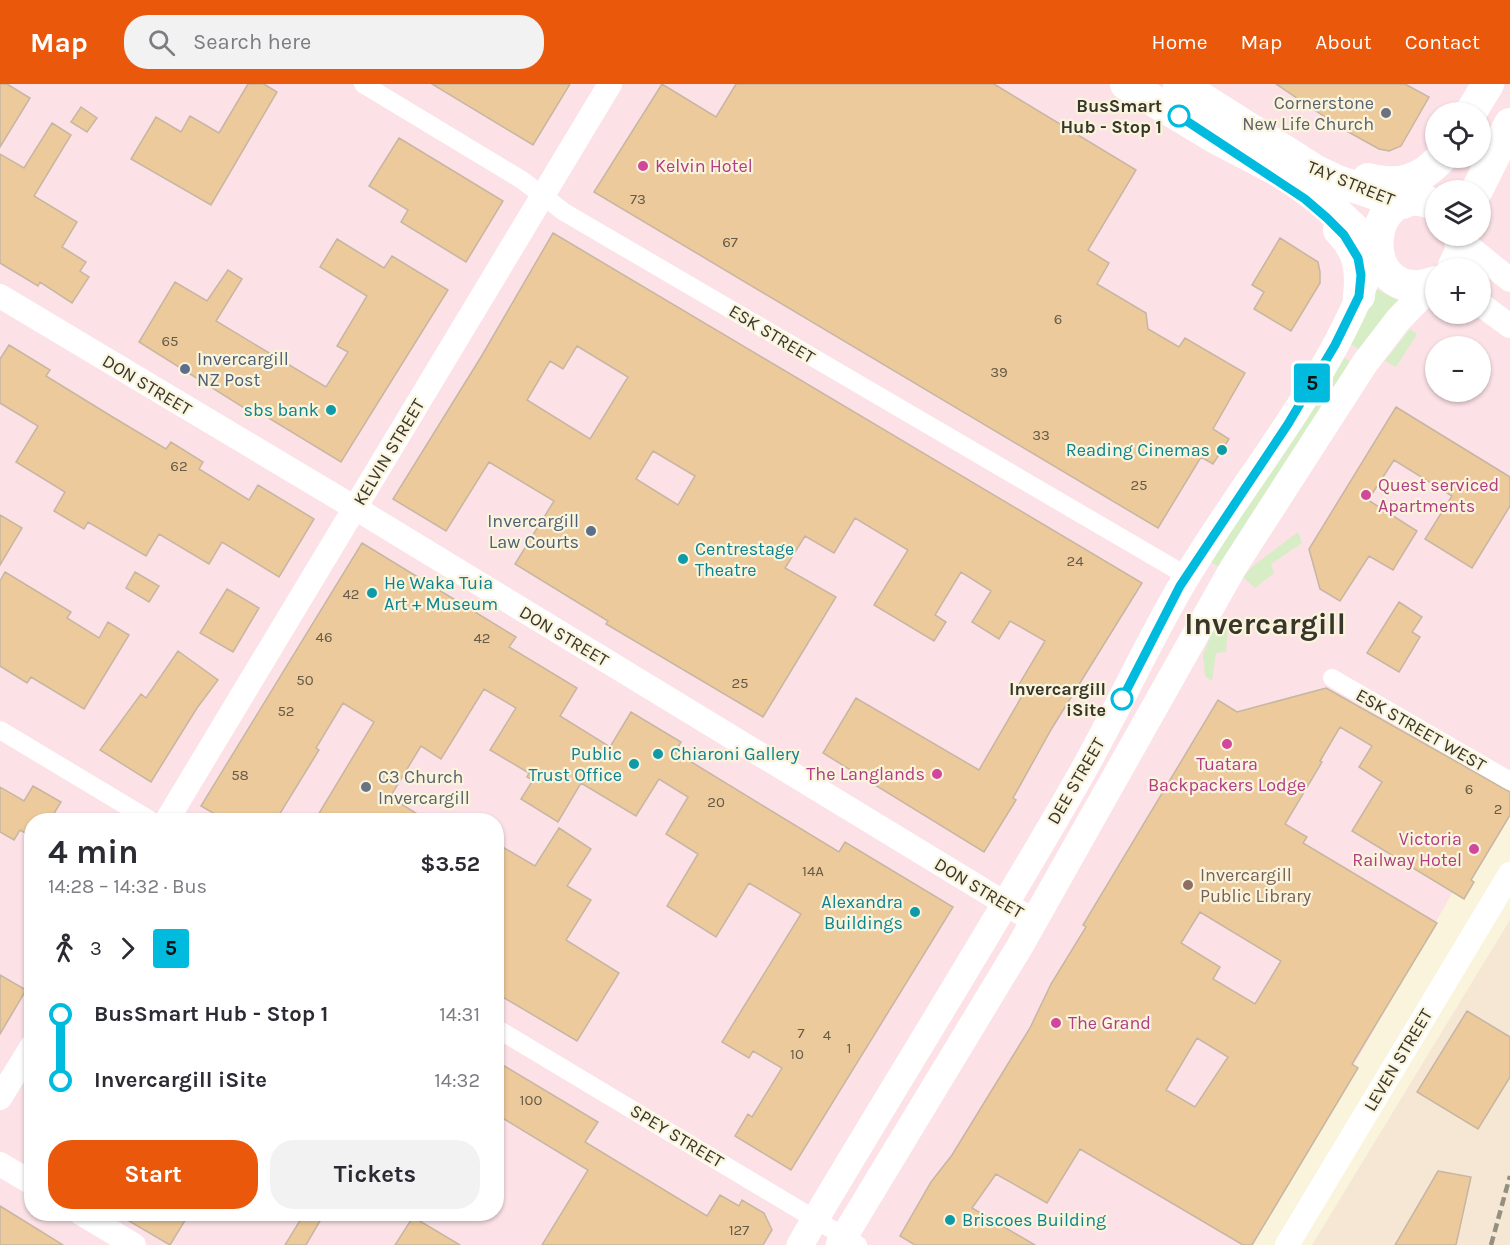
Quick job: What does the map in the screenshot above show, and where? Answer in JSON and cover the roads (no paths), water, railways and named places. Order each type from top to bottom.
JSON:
[{"type":"highway","name":"TAY STREET","points":[[1126,84],[1316,171],[1403,203],[1416,200],[1425,202]]},
{"type":"highway","name":"TAY STREET","points":[[1179,84],[1222,126],[1311,192],[1376,250],[1387,272],[1397,280],[1408,285],[1425,275]]},
{"type":"highway","points":[[1477,102],[1488,84]]},
{"type":"highway","points":[[1482,180],[1510,124]]},
{"type":"highway","points":[[1222,126],[1382,183],[1410,181],[1432,168]]},
{"type":"highway","points":[[1222,126],[1344,235],[1358,258],[1361,275],[1359,296]]},
{"type":"highway","points":[[1376,250],[1377,233],[1383,218],[1403,203],[1433,168]]},
{"type":"main road","name":"DEE STREET","points":[[800,1245],[1080,777],[1187,576],[1294,415],[1335,345],[1359,296],[1376,250]]},
{"type":"main road","name":"DEE STREET","points":[[847,1242],[1034,921],[1233,568],[1365,363],[1425,289]]},
{"type":"street","name":"ESK STREET","points":[[363,84],[522,180],[574,218],[1187,576]]},
{"type":"street","name":"KELVIN STREET","points":[[171,813],[610,84]]},
{"type":"street","points":[[1491,274],[1510,280]]},
{"type":"street","name":"DON STREET","points":[[0,296],[355,508],[1034,921]]},
{"type":"street","points":[[1491,312],[1510,326]]},
{"type":"street","name":"ESK STREET WEST","points":[[1332,678],[1510,782]]},
{"type":"street","points":[[0,730],[138,813]]},
{"type":"street","name":"LEVEN STREET","points":[[1287,1245],[1510,874]]},
{"type":"street","name":"SPEY STREET","points":[[504,1033],[815,1219],[847,1242]]},
{"type":"street","points":[[0,1098],[24,1059]]},
{"type":"street","points":[[0,1164],[24,1178]]},
{"type":"street","points":[[94,1221],[134,1245]]},
{"type":"railway","points":[[1491,1245],[1510,1176]]},
{"type":"place","name":"Cornerstone New Life Church","points":[[1386,113]]},
{"type":"place","name":"BusSmart Hub - Stop 1","points":[[1179,116]]},
{"type":"place","name":"Kelvin Hotel","points":[[643,166]]},
{"type":"place","name":"Invercargill NZ Post","points":[[185,369]]},
{"type":"place","name":"sbs bank","points":[[331,410]]},
{"type":"place","name":"Reading Cinemas","points":[[1222,450]]},
{"type":"place","name":"Quest serviced Apartments","points":[[1366,495]]},
{"type":"place","name":"Invercargill Law Courts","points":[[591,531]]},
{"type":"place","name":"Centrestage Theatre","points":[[683,559]]},
{"type":"place","name":"He Waka Tuia Art + Museum","points":[[372,593]]},
{"type":"place","name":"Invercargill iSite","points":[[1122,699]]},
{"type":"place","name":"Tuatara Backpackers Lodge","points":[[1227,744]]},
{"type":"place","name":"Chiaroni Gallery","points":[[658,754]]},
{"type":"place","name":"Public Trust Office","points":[[634,764]]},
{"type":"place","name":"The Langlands","points":[[937,774]]},
{"type":"place","name":"C3 Church Invercargill","points":[[366,787]]},
{"type":"place","name":"Victoria Railway Hotel","points":[[1474,849]]},
{"type":"place","name":"Invercargill Public Library","points":[[1188,885]]},
{"type":"place","name":"Alexandra Buildings","points":[[915,912]]},
{"type":"place","name":"The Grand","points":[[1056,1023]]},
{"type":"place","name":"Briscoes Building","points":[[950,1220]]},
{"type":"district","name":"Invercargill","points":[[1265,624]]}]
